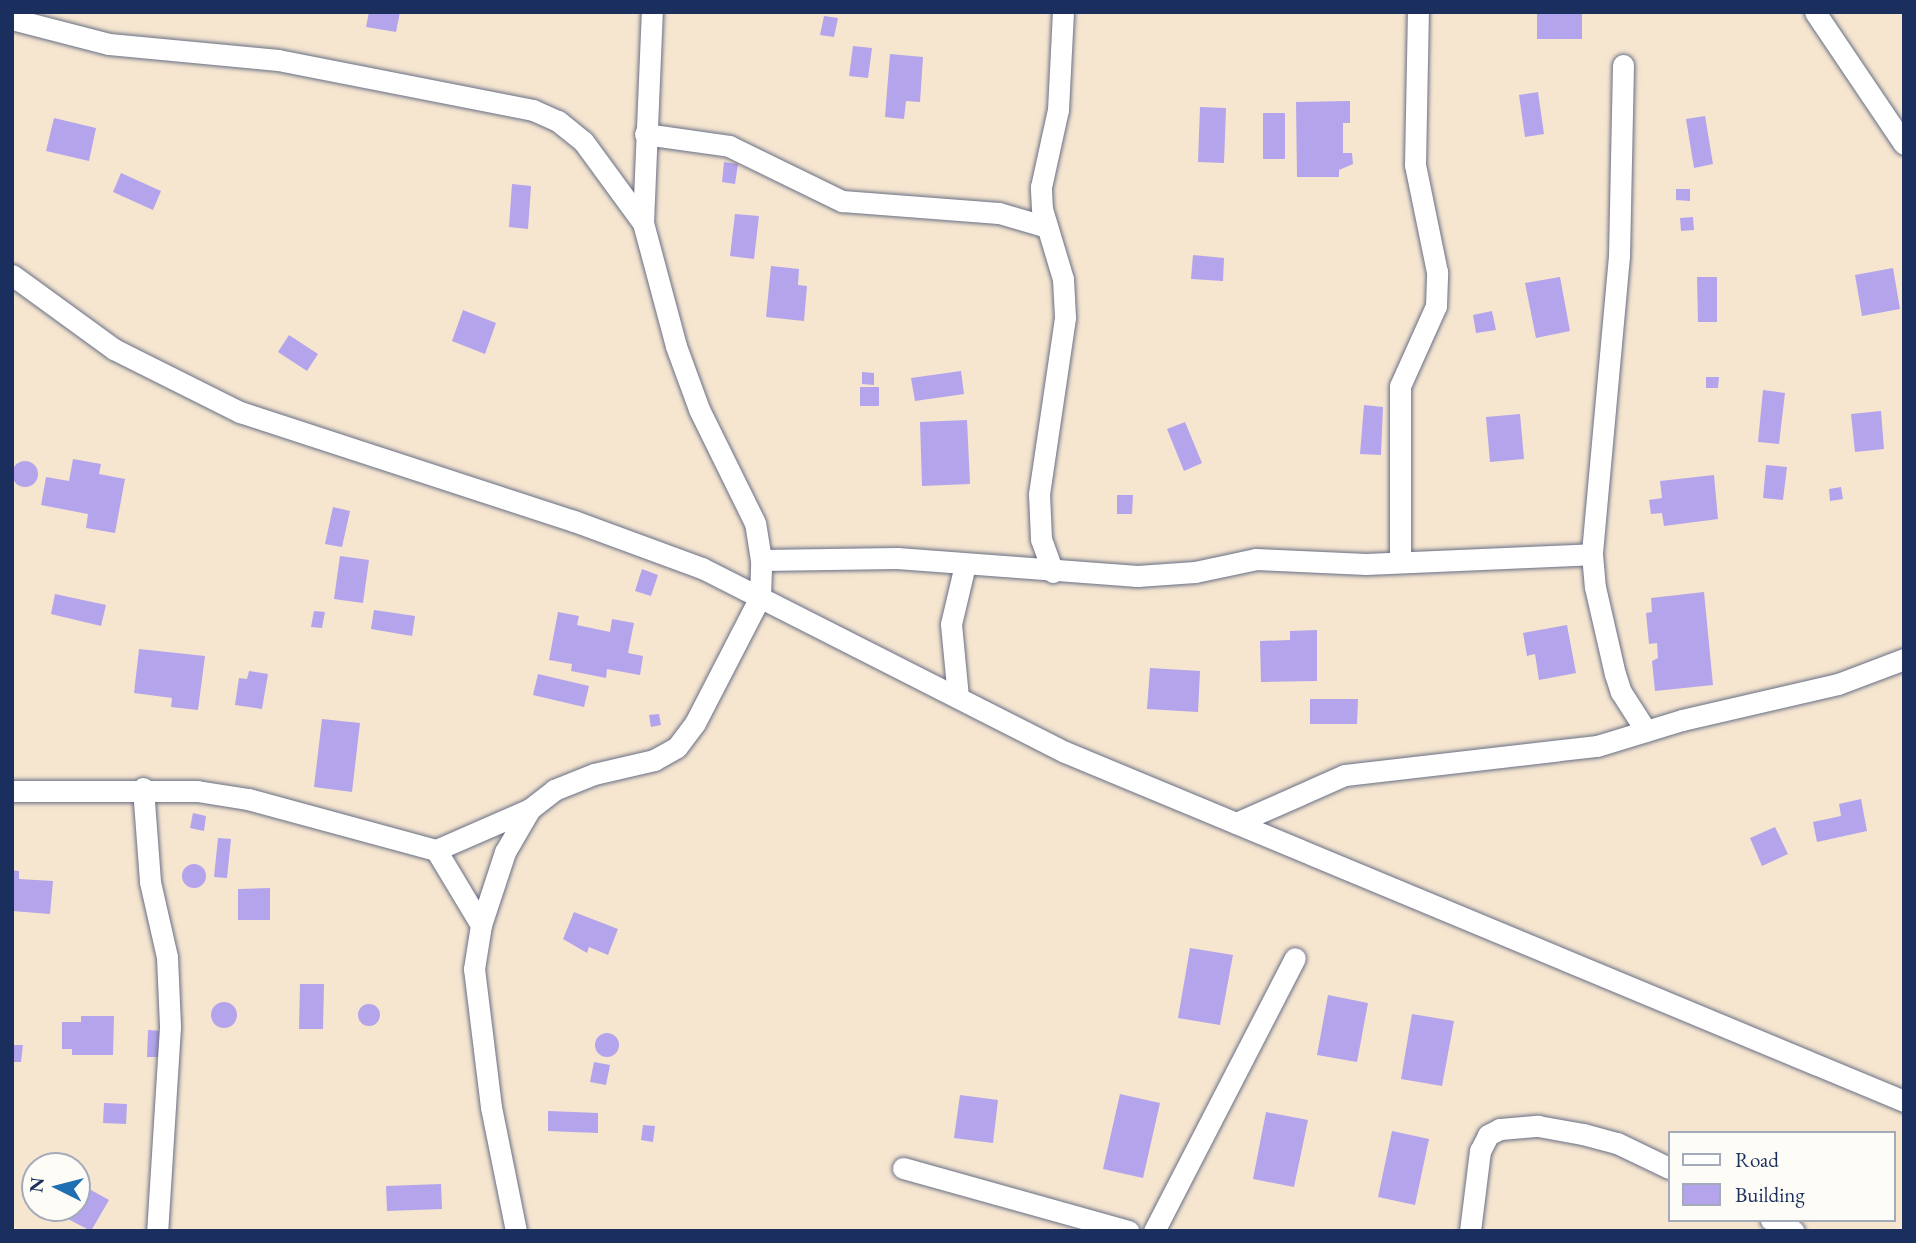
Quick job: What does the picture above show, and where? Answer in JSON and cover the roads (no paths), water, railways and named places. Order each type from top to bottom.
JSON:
[{"type":"street","points":[[12,791],[143,788],[248,799],[436,850],[530,809],[554,790],[594,774],[654,760],[677,747],[695,723],[760,597],[761,560],[755,523],[699,409],[676,346],[654,278],[643,223],[652,12]]},
{"type":"street","points":[[1053,572],[1041,539],[1039,494],[1045,431],[1065,317],[1063,279],[1047,227],[1041,187],[1058,110],[1063,12]]},
{"type":"street","points":[[1400,562],[1400,386],[1436,306],[1437,272],[1415,165],[1418,12]]},
{"type":"street","points":[[1815,12],[1904,144]]},
{"type":"street","points":[[12,19],[109,44],[278,60],[533,110],[558,121],[583,141],[643,223]]},
{"type":"street","points":[[1623,65],[1619,256],[1592,554],[1595,587],[1615,674],[1621,692],[1646,731]]},
{"type":"street","points":[[645,134],[729,146],[842,201],[999,213],[1047,227]]},
{"type":"street","points":[[12,275],[114,349],[240,412],[587,526],[702,568],[1065,751],[1904,1101]]},
{"type":"street","points":[[761,560],[897,558],[1053,572],[1157,575],[1256,559],[1400,562],[1592,554]]},
{"type":"street","points":[[958,697],[951,624],[965,565]]},
{"type":"street","points":[[1237,823],[1345,775],[1568,750],[1838,684],[1904,659]]},
{"type":"street","points":[[143,788],[150,882],[167,957],[170,1027],[157,1231]]},
{"type":"street","points":[[510,1230],[479,1026],[474,969],[481,926],[505,852],[530,809]]},
{"type":"street","points":[[436,850],[481,926]]},
{"type":"street","points":[[1154,1231],[1295,958]]},
{"type":"street","points":[[1470,1231],[1480,1151],[1488,1135],[1500,1129],[1538,1126],[1583,1133],[1617,1143],[1668,1168]]},
{"type":"street","points":[[902,1168],[1128,1231]]},
{"type":"street","points":[[1775,1222],[1794,1231]]}]
